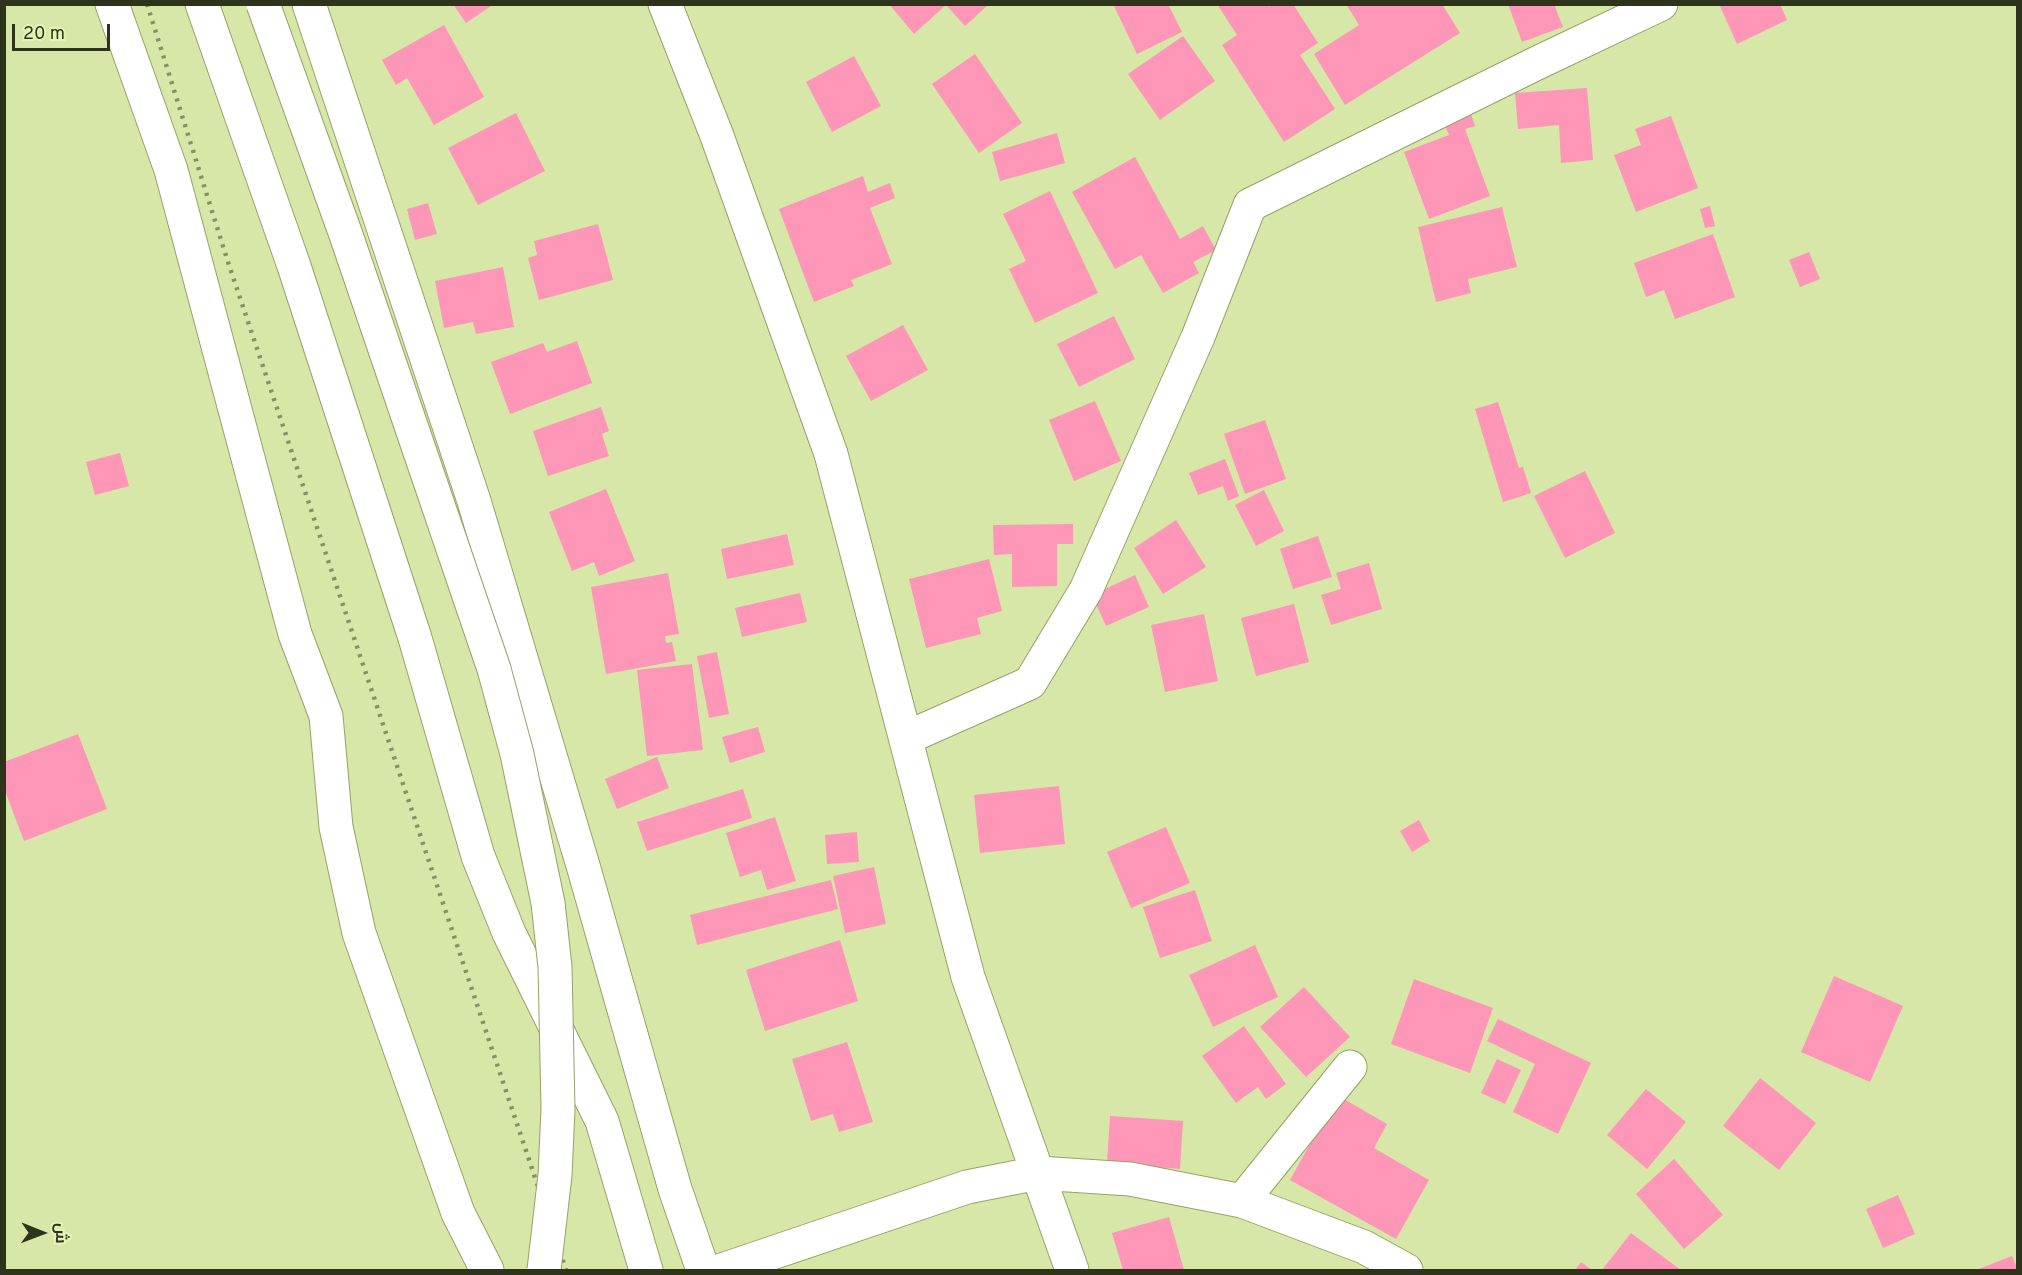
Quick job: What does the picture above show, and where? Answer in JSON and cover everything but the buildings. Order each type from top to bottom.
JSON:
[{"type":"main road","points":[[112,4],[171,170],[295,634],[326,716],[336,827],[359,933],[458,1213],[487,1270]]},
{"type":"main road","points":[[202,4],[294,266],[412,627],[478,856],[509,933],[602,1121],[646,1270]]},
{"type":"main road","points":[[263,4],[346,236],[490,658],[517,754],[548,903],[555,967],[558,1109],[555,1176],[544,1270]]},
{"type":"main road","points":[[309,4],[474,501],[584,869],[675,1189],[703,1270]]},
{"type":"main road","points":[[665,4],[717,136],[831,454],[968,976],[1072,1270]]},
{"type":"main road","points":[[906,738],[1030,683],[1086,590],[1198,337],[1250,206],[1661,4]]},
{"type":"main road","points":[[1242,1201],[1350,1067]]},
{"type":"main road","points":[[722,1270],[967,1187],[1038,1173],[1130,1179],[1242,1201],[1364,1247],[1406,1270]]},
{"type":"railway","points":[[147,4],[227,259],[566,1270]]}]
